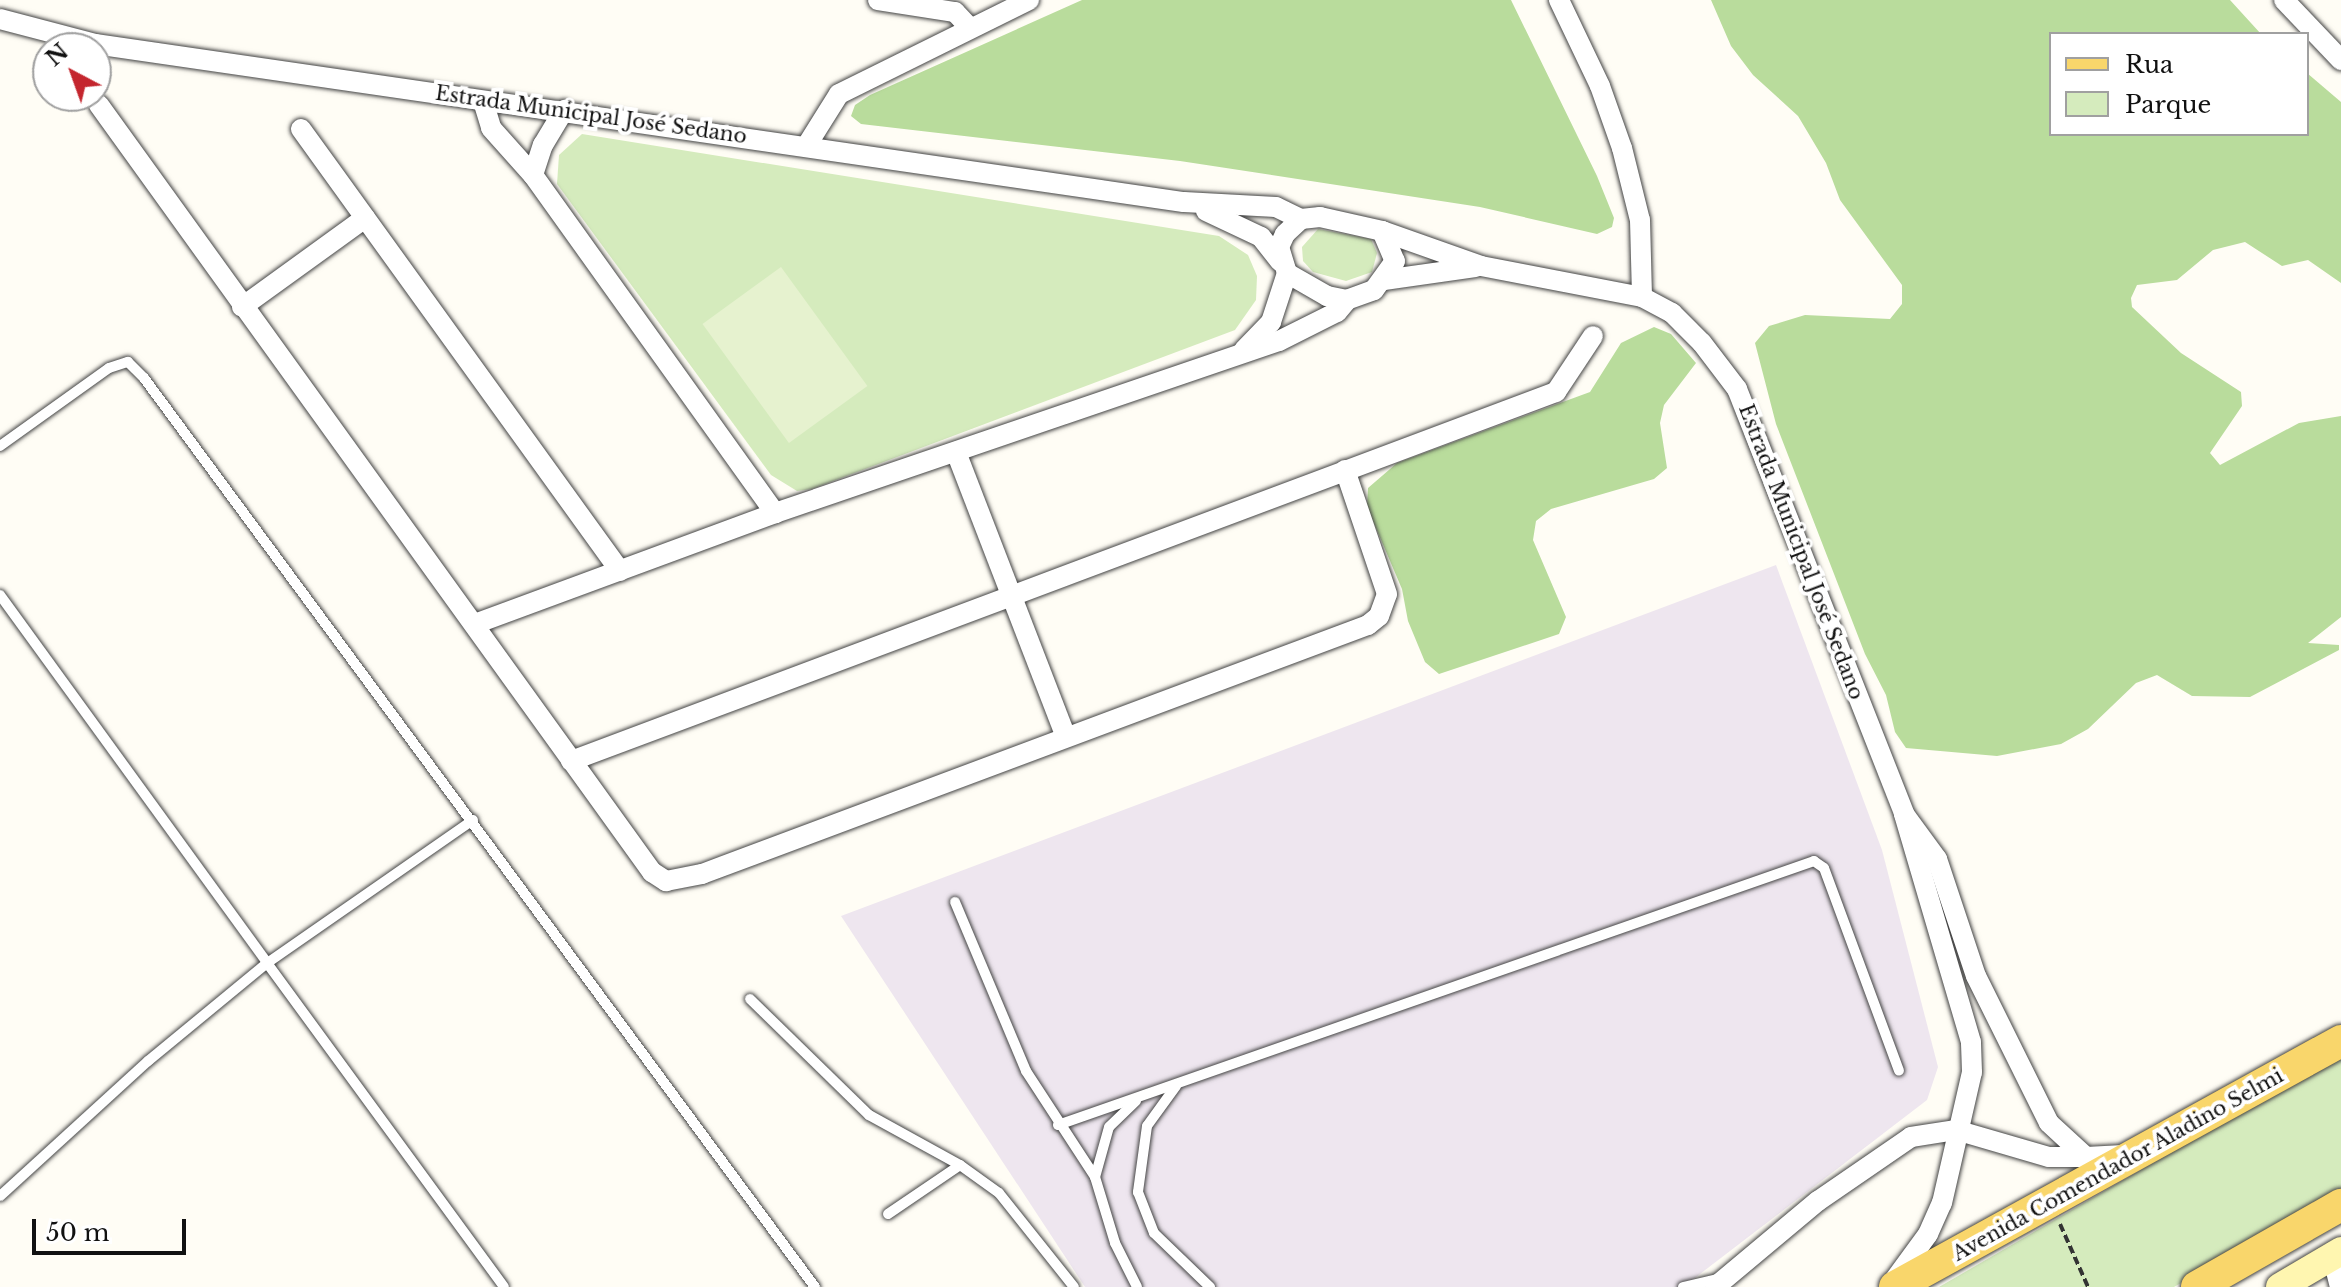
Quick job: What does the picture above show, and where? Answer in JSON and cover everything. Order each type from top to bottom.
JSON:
[{"type":"main road","name":"Avenida Comendador Aladino Selmi","points":[[1895,1287],[2341,1041]]},
{"type":"main road","points":[[2197,1287],[2341,1205]]},
{"type":"street","points":[[878,0],[964,12],[1029,0]]},
{"type":"street","points":[[1559,0],[1600,86],[1622,148],[1640,220],[1642,297]]},
{"type":"street","points":[[2284,0],[2341,60]]},
{"type":"street","points":[[807,145],[839,94],[964,12]]},
{"type":"street","name":"Estrada Municipal José Sedano","points":[[0,19],[95,44],[1184,202],[1276,207],[1301,219]]},
{"type":"street","points":[[483,101],[491,128],[533,175],[775,513]]},
{"type":"street","points":[[533,175],[543,145],[564,110]]},
{"type":"street","points":[[104,112],[652,872],[678,881],[1065,734],[1368,625],[1379,616],[1386,582],[1345,470]]},
{"type":"street","points":[[301,129],[620,571]]},
{"type":"street","name":"Estrada Municipal José Sedano","points":[[1184,202],[1245,226],[1284,267]]},
{"type":"street","points":[[242,307],[365,218]]},
{"type":"street","points":[[475,624],[775,513],[1241,353],[1302,329],[1337,312],[1347,300],[1374,290],[1384,280],[1395,261],[1382,231],[1342,220],[1301,219],[1285,234],[1284,267],[1271,322],[1241,353]]},
{"type":"street","name":"Estrada Municipal José Sedano","points":[[1382,231],[1481,266],[1642,297],[1672,313],[1737,389],[1904,814],[1971,1042],[1972,1072],[1956,1130],[1942,1203],[1928,1234],[1889,1287]]},
{"type":"street","name":"Estrada Municipal José Sedano","points":[[1384,280],[1481,266]]},
{"type":"street","points":[[1284,267],[1311,289],[1347,300]]},
{"type":"street","points":[[571,761],[1008,593],[1556,392],[1593,336]]},
{"type":"street","points":[[956,452],[1065,734]]},
{"type":"street","name":"Estrada Municipal José Sedano","points":[[1904,814],[1937,859],[1976,976],[2035,1099],[2049,1123],[2086,1157]]},
{"type":"street","points":[[1721,1282],[1818,1201],[1900,1144],[1931,1130],[1956,1130],[2049,1157],[2136,1154]]},
{"type":"street","points":[[2280,1287],[2336,1253],[2340,1287]]},
{"type":"lane","points":[[0,446],[109,368],[128,362],[473,820],[815,1287]]},
{"type":"lane","points":[[0,595],[504,1287]]},
{"type":"lane","points":[[0,1196],[148,1061],[267,963],[473,820]]},
{"type":"lane","points":[[1058,1125],[1814,861],[1824,868],[1899,1071]]},
{"type":"lane","points":[[955,902],[1026,1071],[1058,1125],[1095,1177],[1115,1243],[1137,1287]]},
{"type":"lane","points":[[750,999],[869,1115],[960,1165],[999,1193],[1074,1287]]},
{"type":"lane","points":[[1176,1086],[1147,1126],[1138,1192],[1154,1233],[1210,1287]]},
{"type":"lane","points":[[1095,1177],[1109,1127],[1141,1097]]},
{"type":"lane","points":[[888,1214],[960,1165]]},
{"type":"lane","points":[[1683,1287],[1721,1282]]},
{"type":"path","points":[[2048,1205],[2088,1287]]},
{"type":"shaded area","points":[[1776,565],[1882,850],[1938,1067],[1927,1100],[1683,1287],[1085,1287],[841,916]]},
{"type":"green space","points":[[1082,0],[1511,0],[1597,176],[1614,218],[1612,227],[1597,234],[1480,207],[1180,161],[861,124],[851,116],[855,105],[870,95]]},
{"type":"green space","points":[[1711,0],[2230,0],[2259,32],[2049,32],[2049,136],[2309,136],[2309,75],[2341,102],[2341,283],[2308,260],[2282,266],[2245,242],[2213,250],[2177,280],[2137,285],[2131,298],[2132,307],[2181,353],[2241,392],[2242,406],[2210,453],[2220,465],[2299,423],[2341,416],[2341,617],[2308,643],[2339,645],[2339,650],[2250,697],[2192,696],[2157,675],[2136,683],[2088,729],[2061,744],[1997,756],[1906,748],[1895,732],[1886,695],[1865,654],[1776,424],[1755,343],[1769,326],[1805,315],[1890,319],[1902,304],[1902,285],[1840,200],[1826,163],[1798,116],[1753,75],[1731,46]]},
{"type":"green space","points":[[582,134],[1219,236],[1248,255],[1257,276],[1256,300],[1235,330],[812,489],[797,491],[771,475],[557,184],[559,155]]},
{"type":"green space","points":[[1318,229],[1371,239],[1377,253],[1372,272],[1346,281],[1313,272],[1303,261],[1302,247]]},
{"type":"green space","points":[[781,267],[867,386],[789,443],[703,324]]},
{"type":"green space","points":[[1654,327],[1671,334],[1696,363],[1664,405],[1660,423],[1667,468],[1654,479],[1551,509],[1536,521],[1533,540],[1566,617],[1559,634],[1439,674],[1425,662],[1408,621],[1402,589],[1367,507],[1368,488],[1397,463],[1590,392],[1621,343]]},
{"type":"green space","points":[[2341,1054],[2341,1193],[2174,1287],[1939,1287]]}]
